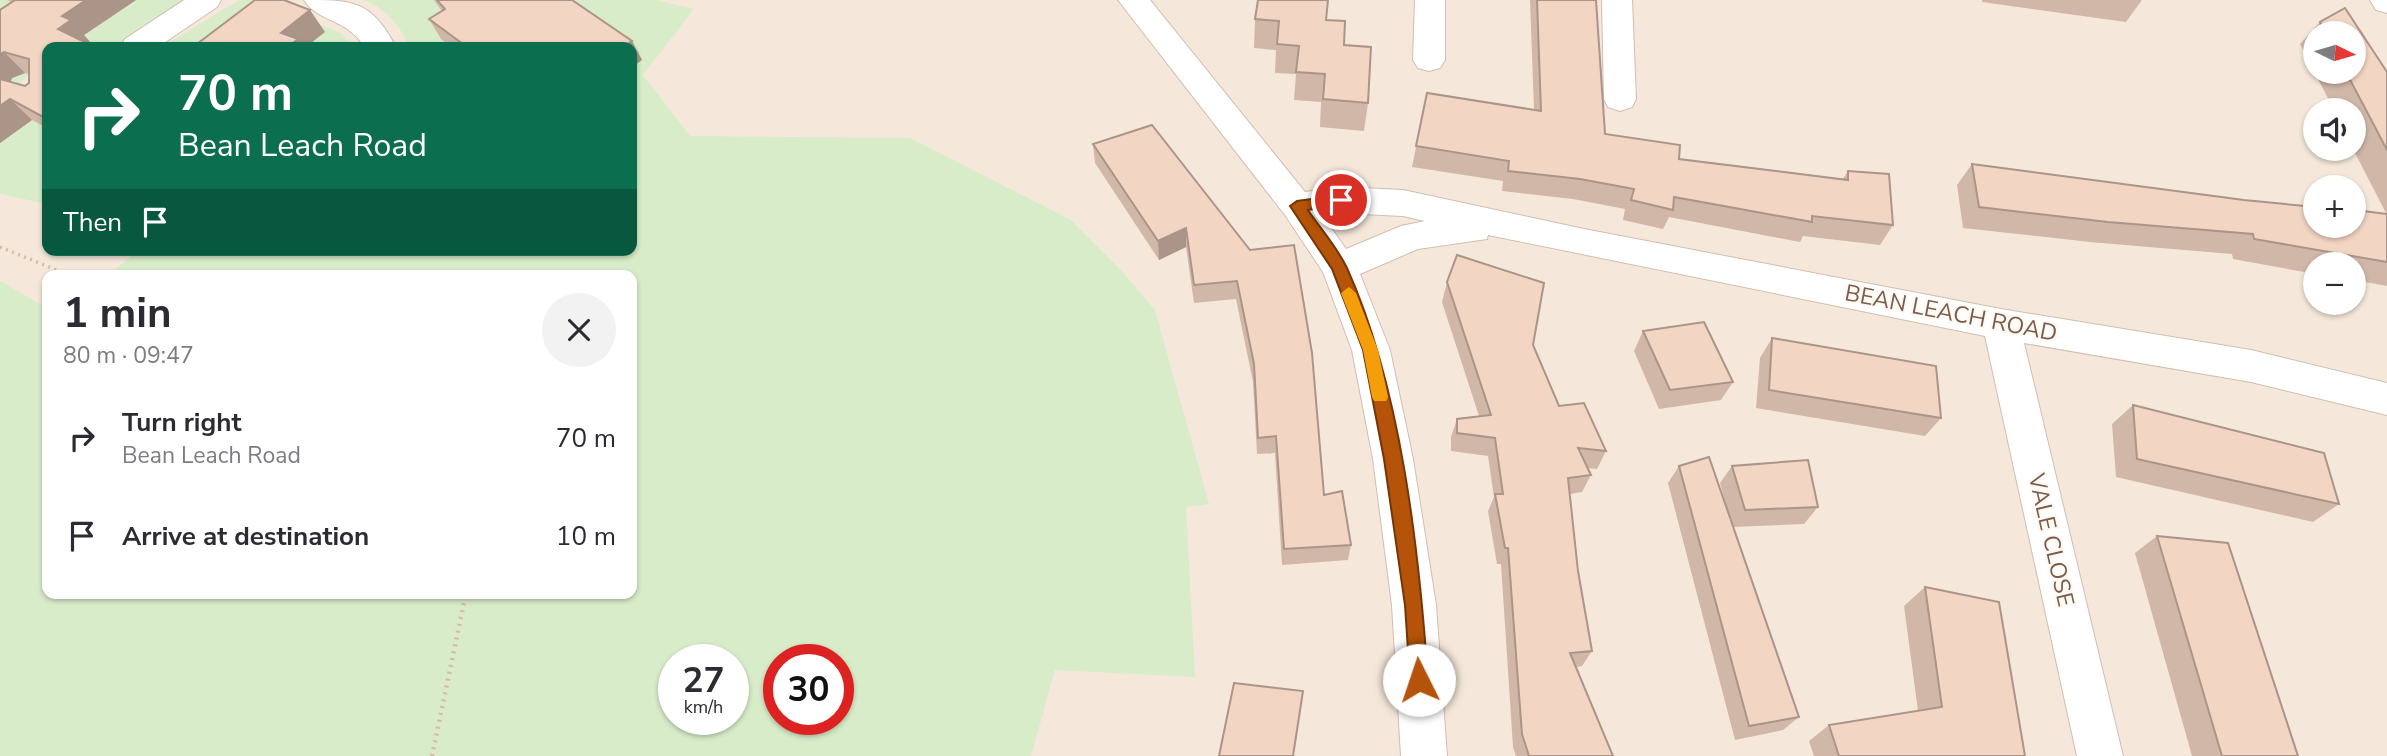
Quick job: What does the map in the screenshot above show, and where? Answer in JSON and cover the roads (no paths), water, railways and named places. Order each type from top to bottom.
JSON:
[{"type":"street","points":[[143,42],[206,0]]},
{"type":"street","points":[[319,0],[350,13],[372,31],[378,42]]},
{"type":"street","points":[[1133,0],[1297,206],[1339,267],[1371,350],[1393,459],[1414,605],[1424,756]]},
{"type":"street","points":[[1429,60],[1430,0]]},
{"type":"street","points":[[1617,0],[1620,99]]},
{"type":"street","name":"BEAN LEACH ROAD","points":[[1297,206],[1341,200],[1403,203],[1515,228],[2001,324],[2250,366],[2387,399]]},
{"type":"street","name":"BEAN LEACH ROAD","points":[[1339,267],[1414,236],[1466,229],[1515,228]]},
{"type":"street","name":"VALE CLOSE","points":[[2001,324],[2100,756]]}]
